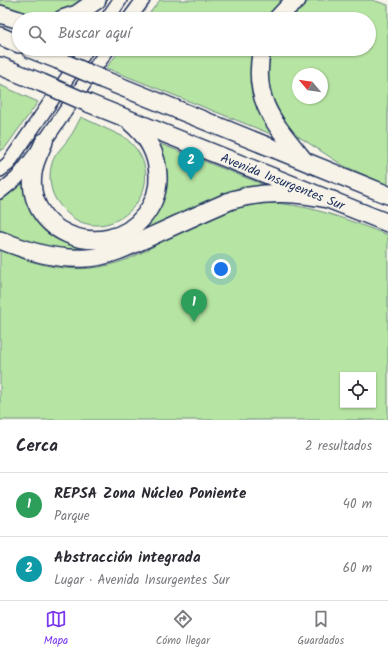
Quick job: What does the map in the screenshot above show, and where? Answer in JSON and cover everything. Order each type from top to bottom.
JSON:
[{"type":"main road","points":[[80,12],[97,0]]},
{"type":"main road","points":[[283,12],[297,0]]},
{"type":"main road","points":[[0,14],[12,18]]},
{"type":"main road","points":[[0,36],[12,41]]},
{"type":"main road","name":"Avenida Insurgentes Sur","points":[[48,56],[388,195]]},
{"type":"main road","points":[[260,56],[259,80],[267,111],[277,127],[305,161]]},
{"type":"main road","name":"Avenida Insurgentes Sur","points":[[0,66],[126,119],[388,223]]},
{"type":"main road","points":[[44,142],[35,165],[33,180],[37,204],[45,218],[56,228],[76,237],[92,240],[112,238],[129,230],[142,218],[152,203],[158,188],[158,167],[151,146],[140,132],[126,119]]},
{"type":"main road","points":[[0,240],[43,255],[66,258],[91,258],[114,253],[232,200],[242,197],[286,193],[308,195],[333,200]]},
{"type":"street","points":[[112,12],[120,0]]},
{"type":"street","points":[[134,12],[143,0]]},
{"type":"street","points":[[0,170],[8,164],[82,56]]},
{"type":"street","points":[[0,192],[17,178],[44,142],[103,56]]},
{"type":"green space","points":[[0,0],[84,0],[73,7],[60,12],[16,12],[0,7]]},
{"type":"green space","points":[[160,0],[287,0],[275,7],[272,12],[151,12]]},
{"type":"green space","points":[[314,0],[372,0],[388,5],[388,185],[344,166],[290,131],[263,86],[266,56],[376,56],[376,12],[296,12],[306,3]]},
{"type":"green space","points":[[115,56],[254,56],[250,82],[271,134],[106,68]]},
{"type":"green space","points":[[0,85],[38,102],[5,148],[0,151]]},
{"type":"green space","points":[[81,117],[124,137],[140,156],[146,176],[142,194],[130,210],[115,221],[96,225],[77,220],[59,204],[52,190],[50,174],[53,159],[67,141]]},
{"type":"green space","points":[[158,143],[267,186],[141,232],[156,214],[163,202],[165,187]]},
{"type":"green space","points":[[25,178],[31,205],[49,232],[96,253],[60,251],[32,245],[0,232],[0,200],[10,194]]},
{"type":"green space","points":[[272,203],[287,204],[317,210],[388,235],[388,420],[0,420],[0,249],[33,262],[50,266],[84,269],[101,267],[118,263],[135,256],[213,216],[248,206]]},
{"type":"place","name":"Abstracción integrada","points":[[191,180]]},
{"type":"place","name":"REPSA Zona Núcleo Poniente","points":[[194,322]]}]
